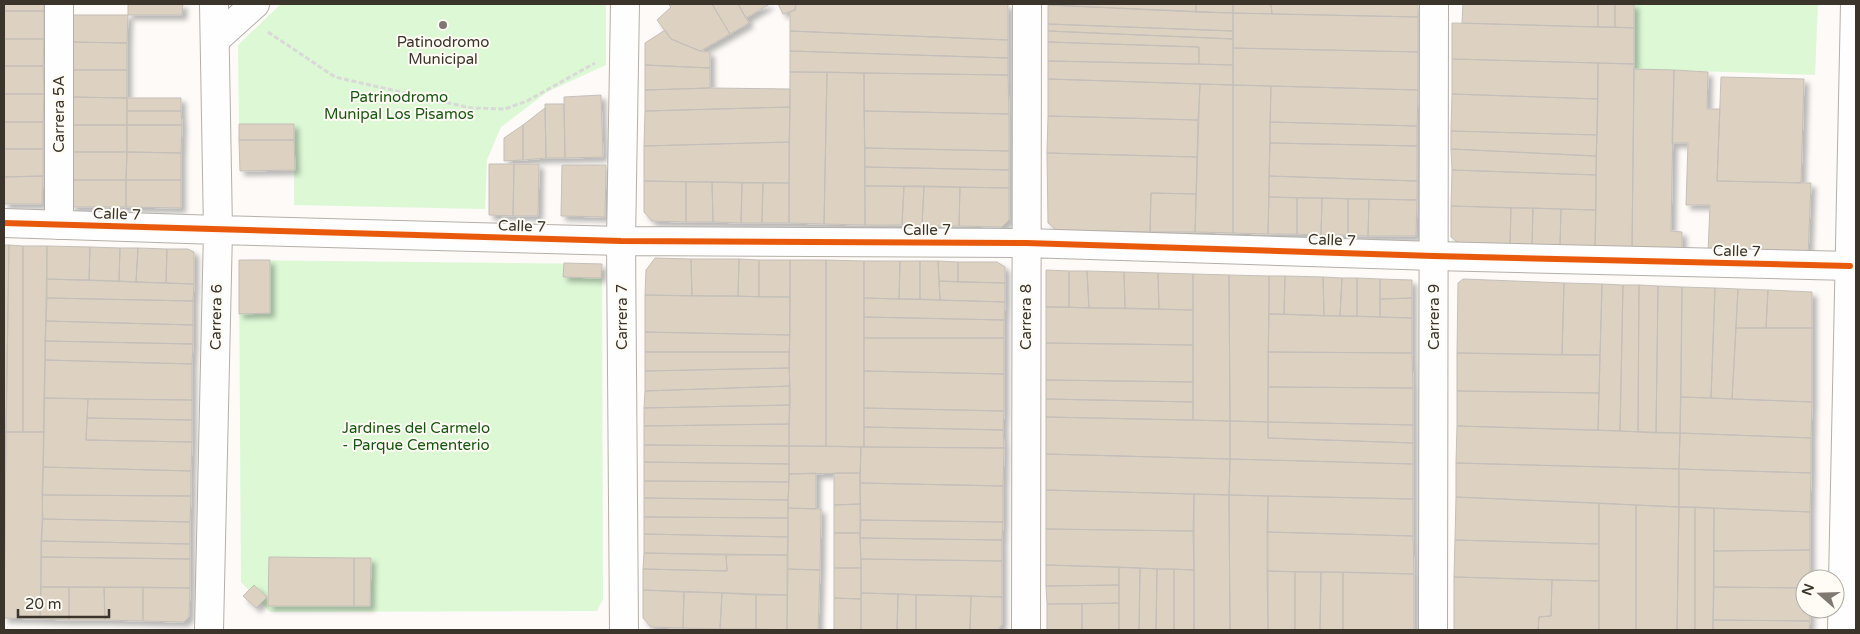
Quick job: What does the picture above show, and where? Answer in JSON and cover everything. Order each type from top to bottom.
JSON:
[{"type":"street","name":"Carrera 5A","points":[[59,4],[59,224]]},
{"type":"street","name":"Carrera 6","points":[[209,630],[218,230],[214,4]]},
{"type":"street","name":"Carrera 7","points":[[624,630],[621,241],[625,4]]},
{"type":"street","name":"Carrera 8","points":[[1026,630],[1027,4]]},
{"type":"street","name":"Carrera 9","points":[[1433,630],[1434,4]]},
{"type":"street","points":[[1842,630],[1855,4]]},
{"type":"street","points":[[216,39],[248,10]]},
{"type":"street","name":"Calle 7","points":[[4,223],[621,241],[1026,243],[1434,256],[1850,266]]},
{"type":"path","points":[[248,10],[266,30],[335,77],[470,108],[505,109],[527,101],[597,62],[624,54]]},
{"type":"green space","name":"Patrinodromo Munipal Los Pisamos","points":[[281,4],[606,4],[606,65],[547,92],[501,127],[487,160],[485,209],[294,205],[294,124],[239,124],[238,45]]},
{"type":"green space","points":[[1634,4],[1818,4],[1815,75],[1634,69]]},
{"type":"green space","name":"Jardines del Carmelo - Parque Cementerio","points":[[239,260],[602,264],[603,599],[597,611],[270,612],[241,582]]},
{"type":"building","points":[[4,4],[44,4],[44,11],[4,11]]},
{"type":"building","points":[[128,4],[183,4],[182,15],[128,15]]},
{"type":"building","points":[[668,4],[712,4],[730,34],[700,51],[671,39],[657,20],[671,7]]},
{"type":"building","points":[[712,4],[738,4],[749,23],[730,34]]},
{"type":"building","points":[[738,4],[770,4],[746,18]]},
{"type":"building","points":[[778,4],[796,4],[795,10],[783,14]]},
{"type":"building","points":[[796,4],[1008,4],[1008,40],[790,31],[790,12],[795,10]]},
{"type":"building","points":[[1196,4],[1196,12],[1048,5]]},
{"type":"building","points":[[1196,4],[1233,4],[1233,13],[1196,12]]},
{"type":"building","points":[[1233,4],[1271,4],[1272,14],[1233,13]]},
{"type":"building","points":[[1271,4],[1418,4],[1418,17],[1272,14]]},
{"type":"building","points":[[1463,4],[1598,4],[1598,27],[1462,23]]},
{"type":"building","points":[[1598,4],[1615,4],[1615,27],[1598,27]]},
{"type":"building","points":[[1615,4],[1634,4],[1634,28],[1615,27]]},
{"type":"building","points":[[1048,5],[1233,13],[1233,31],[1048,24]]},
{"type":"building","points":[[4,11],[44,11],[44,39],[4,39]]},
{"type":"building","points":[[1233,13],[1418,17],[1418,52],[1233,48]]},
{"type":"building","points":[[73,15],[128,15],[127,43],[72,42]]},
{"type":"building","points":[[1452,23],[1634,28],[1634,64],[1452,59]]},
{"type":"building","points":[[1048,24],[1233,31],[1233,39],[1048,31]]},
{"type":"building","points":[[665,30],[671,39],[700,51],[710,52],[710,68],[645,65],[645,43]]},
{"type":"building","points":[[790,31],[1008,40],[1008,58],[790,51]]},
{"type":"building","points":[[1048,31],[1233,39],[1233,65],[1199,64],[1199,47],[1048,42]]},
{"type":"building","points":[[4,39],[44,39],[43,66],[4,66]]},
{"type":"building","points":[[72,42],[127,43],[127,70],[72,70]]},
{"type":"building","points":[[1048,42],[1199,47],[1199,64],[1048,61]]},
{"type":"building","points":[[1233,48],[1418,52],[1418,90],[1233,85]]},
{"type":"building","points":[[790,51],[1008,58],[1008,75],[790,72]]},
{"type":"building","points":[[1452,59],[1598,63],[1598,99],[1452,94]]},
{"type":"building","points":[[1048,61],[1233,65],[1233,85],[1048,79]]},
{"type":"building","points":[[1598,63],[1634,64],[1632,250],[1595,248]]},
{"type":"building","points":[[645,65],[710,68],[710,88],[645,90]]},
{"type":"building","points":[[4,66],[43,66],[44,94],[4,94]]},
{"type":"building","points":[[1634,69],[1674,70],[1671,231],[1682,232],[1682,252],[1632,250]]},
{"type":"building","points":[[72,70],[127,70],[127,98],[72,97]]},
{"type":"building","points":[[1674,70],[1708,72],[1707,109],[1720,109],[1717,181],[1811,183],[1808,256],[1708,253],[1710,205],[1686,205],[1688,143],[1672,143]]},
{"type":"building","points":[[790,72],[827,72],[824,224],[789,223]]},
{"type":"building","points":[[827,72],[864,73],[865,225],[824,224]]},
{"type":"building","points":[[864,73],[1008,75],[1009,114],[864,111]]},
{"type":"building","points":[[1721,77],[1804,79],[1801,183],[1717,181]]},
{"type":"building","points":[[1048,79],[1200,84],[1198,120],[1048,116]]},
{"type":"building","points":[[1200,84],[1233,85],[1233,233],[1195,232]]},
{"type":"building","points":[[1233,85],[1271,86],[1268,234],[1233,233]]},
{"type":"building","points":[[1271,86],[1418,90],[1417,126],[1270,122]]},
{"type":"building","points":[[710,88],[790,89],[790,107],[645,111],[645,90]]},
{"type":"building","points":[[4,94],[44,94],[43,122],[4,122]]},
{"type":"building","points":[[1452,94],[1598,99],[1597,135],[1451,131]]},
{"type":"building","points":[[601,95],[603,157],[565,158],[564,97]]},
{"type":"building","points":[[72,97],[127,98],[127,125],[72,125]]},
{"type":"building","points":[[127,98],[181,98],[181,111],[127,111]]},
{"type":"building","points":[[545,104],[564,104],[565,158],[546,158]]},
{"type":"building","points":[[790,107],[789,142],[644,146],[645,111]]},
{"type":"building","points":[[545,108],[546,158],[523,160],[523,125]]},
{"type":"building","points":[[127,111],[181,111],[182,125],[127,125]]},
{"type":"building","points":[[864,111],[1009,114],[1009,151],[865,148]]},
{"type":"building","points":[[1048,116],[1198,120],[1197,157],[1047,153]]},
{"type":"building","points":[[4,122],[43,122],[43,149],[4,149]]},
{"type":"building","points":[[1270,122],[1417,126],[1417,146],[1270,143]]},
{"type":"building","points":[[239,124],[294,124],[294,140],[239,140]]},
{"type":"building","points":[[72,125],[127,125],[127,152],[72,152]]},
{"type":"building","points":[[127,125],[182,125],[181,153],[127,152]]},
{"type":"building","points":[[523,125],[523,160],[504,161],[504,138]]},
{"type":"building","points":[[1451,131],[1597,135],[1596,156],[1451,149]]},
{"type":"building","points":[[239,140],[294,140],[295,170],[240,171]]},
{"type":"building","points":[[789,142],[789,183],[644,181],[644,146]]},
{"type":"building","points":[[1270,143],[1417,146],[1417,181],[1269,176]]},
{"type":"building","points":[[865,148],[1009,151],[1009,170],[865,167]]},
{"type":"building","points":[[4,149],[43,149],[43,176],[4,177]]},
{"type":"building","points":[[1451,149],[1596,156],[1596,175],[1452,170]]},
{"type":"building","points":[[72,152],[127,152],[126,180],[71,180]]},
{"type":"building","points":[[127,152],[181,153],[181,180],[126,180]]},
{"type":"building","points":[[1047,153],[1197,157],[1196,194],[1151,193],[1150,232],[1057,230],[1048,223]]},
{"type":"building","points":[[489,164],[514,164],[513,216],[489,215]]},
{"type":"building","points":[[514,164],[539,164],[538,216],[513,216]]},
{"type":"building","points":[[562,165],[606,165],[605,217],[561,216]]},
{"type":"building","points":[[865,167],[1009,170],[1009,188],[865,186]]},
{"type":"building","points":[[1452,170],[1596,175],[1596,210],[1451,206]]},
{"type":"building","points":[[43,176],[42,204],[4,204],[4,177]]},
{"type":"building","points":[[1269,176],[1417,181],[1417,200],[1269,197]]},
{"type":"building","points":[[71,180],[126,180],[126,207],[71,207]]},
{"type":"building","points":[[126,180],[181,180],[181,208],[126,207]]},
{"type":"building","points":[[644,181],[686,182],[686,222],[652,221],[644,212]]},
{"type":"building","points":[[686,182],[712,182],[713,222],[686,222]]},
{"type":"building","points":[[712,182],[742,183],[741,223],[713,222]]},
{"type":"building","points":[[742,183],[763,183],[762,223],[741,223]]},
{"type":"building","points":[[763,183],[789,183],[789,223],[762,223]]},
{"type":"building","points":[[865,186],[904,186],[902,225],[865,225]]},
{"type":"building","points":[[904,186],[924,186],[922,226],[902,225]]},
{"type":"building","points":[[924,186],[960,187],[959,226],[922,226]]},
{"type":"building","points":[[960,187],[1009,188],[1009,220],[1002,227],[959,226]]},
{"type":"building","points":[[1151,193],[1196,194],[1195,232],[1150,232]]},
{"type":"building","points":[[1269,197],[1297,198],[1297,234],[1268,234]]},
{"type":"building","points":[[1297,198],[1322,198],[1321,235],[1297,234]]},
{"type":"building","points":[[1322,198],[1348,199],[1348,235],[1321,235]]},
{"type":"building","points":[[1348,199],[1369,199],[1368,236],[1348,235]]},
{"type":"building","points":[[1369,199],[1417,200],[1416,236],[1368,236]]},
{"type":"building","points":[[1451,206],[1511,208],[1510,245],[1460,244],[1451,237]]},
{"type":"building","points":[[1511,208],[1533,208],[1532,246],[1510,245]]},
{"type":"building","points":[[1533,208],[1561,209],[1560,247],[1532,246]]},
{"type":"building","points":[[1561,209],[1596,210],[1595,248],[1560,247]]},
{"type":"building","points":[[4,245],[9,245],[6,432],[4,432]]},
{"type":"building","points":[[9,245],[23,246],[23,432],[6,432]]},
{"type":"building","points":[[23,246],[47,246],[44,432],[23,432]]},
{"type":"building","points":[[47,246],[90,247],[89,280],[47,279]]},
{"type":"building","points":[[90,247],[120,248],[119,281],[89,280]]},
{"type":"building","points":[[120,248],[138,248],[136,282],[119,281]]},
{"type":"building","points":[[138,248],[167,249],[166,283],[136,282]]},
{"type":"building","points":[[167,249],[188,249],[194,252],[194,284],[166,283]]},
{"type":"building","points":[[655,258],[691,259],[692,296],[645,295],[646,270]]},
{"type":"building","points":[[691,259],[739,259],[738,296],[692,296]]},
{"type":"building","points":[[739,259],[759,260],[759,297],[738,296]]},
{"type":"building","points":[[239,260],[270,260],[270,313],[239,314]]},
{"type":"building","points":[[759,260],[790,260],[790,297],[759,297]]},
{"type":"building","points":[[790,260],[826,260],[826,446],[789,446]]},
{"type":"building","points":[[826,260],[864,261],[864,447],[826,446]]},
{"type":"building","points":[[864,261],[900,261],[899,299],[864,298]]},
{"type":"building","points":[[900,261],[920,261],[920,299],[899,299]]},
{"type":"building","points":[[920,261],[938,261],[940,300],[920,299]]},
{"type":"building","points":[[938,261],[958,262],[958,282],[939,281]]},
{"type":"building","points":[[958,262],[997,262],[1005,267],[1005,283],[958,282]]},
{"type":"building","points":[[564,263],[602,264],[601,278],[563,277]]},
{"type":"building","points":[[1046,270],[1069,271],[1069,307],[1046,307]]},
{"type":"building","points":[[1069,271],[1087,271],[1089,308],[1069,307]]},
{"type":"building","points":[[1087,271],[1124,272],[1125,308],[1089,308]]},
{"type":"building","points":[[1124,272],[1158,273],[1159,309],[1125,308]]},
{"type":"building","points":[[1158,273],[1193,274],[1193,310],[1159,309]]},
{"type":"building","points":[[1193,274],[1229,275],[1230,421],[1193,420]]},
{"type":"building","points":[[1229,275],[1269,276],[1268,422],[1230,421]]},
{"type":"building","points":[[1269,276],[1285,276],[1284,314],[1269,314]]},
{"type":"building","points":[[1285,276],[1323,277],[1324,316],[1284,314]]},
{"type":"building","points":[[1323,277],[1342,278],[1340,316],[1324,316]]},
{"type":"building","points":[[1342,278],[1357,278],[1357,316],[1340,316]]},
{"type":"building","points":[[1357,278],[1380,279],[1380,317],[1357,316]]},
{"type":"building","points":[[47,279],[194,284],[193,301],[47,298]]},
{"type":"building","points":[[1380,279],[1412,280],[1412,298],[1380,299]]},
{"type":"building","points":[[1463,279],[1564,283],[1562,355],[1457,353],[1458,283]]},
{"type":"building","points":[[939,281],[1005,283],[1005,302],[940,300]]},
{"type":"building","points":[[1564,283],[1602,284],[1600,355],[1562,355]]},
{"type":"building","points":[[1602,284],[1623,285],[1620,431],[1598,430]]},
{"type":"building","points":[[1623,285],[1639,285],[1638,432],[1620,431]]},
{"type":"building","points":[[1639,285],[1658,286],[1656,433],[1638,432]]},
{"type":"building","points":[[1658,286],[1682,287],[1680,433],[1656,433]]},
{"type":"building","points":[[1682,287],[1715,288],[1711,398],[1681,397]]},
{"type":"building","points":[[1715,288],[1738,289],[1732,399],[1711,398]]},
{"type":"building","points":[[1738,289],[1768,290],[1766,328],[1736,328]]},
{"type":"building","points":[[1768,290],[1812,292],[1812,328],[1766,328]]},
{"type":"building","points":[[645,295],[790,297],[790,335],[645,332]]},
{"type":"building","points":[[47,298],[193,301],[193,325],[46,321]]},
{"type":"building","points":[[864,298],[1005,302],[1004,320],[864,317]]},
{"type":"building","points":[[1412,298],[1412,318],[1380,317],[1380,299]]},
{"type":"building","points":[[1046,307],[1193,310],[1193,345],[1046,343]]},
{"type":"building","points":[[1269,314],[1412,318],[1412,353],[1268,352]]},
{"type":"building","points":[[864,317],[1004,320],[1004,338],[864,338]]},
{"type":"building","points":[[46,321],[193,325],[193,344],[45,341]]},
{"type":"building","points":[[1736,328],[1812,328],[1812,402],[1732,399]]},
{"type":"building","points":[[645,332],[790,335],[789,352],[645,352]]},
{"type":"building","points":[[864,338],[1004,338],[1004,374],[864,371]]},
{"type":"building","points":[[45,341],[193,344],[192,364],[45,360]]},
{"type":"building","points":[[1046,343],[1193,345],[1193,382],[1046,380]]},
{"type":"building","points":[[645,352],[789,352],[789,368],[645,371]]},
{"type":"building","points":[[1268,352],[1412,353],[1413,388],[1268,387]]},
{"type":"building","points":[[1457,353],[1600,355],[1599,393],[1457,391]]},
{"type":"building","points":[[45,360],[192,364],[192,400],[44,398]]},
{"type":"building","points":[[789,368],[790,386],[645,391],[645,371]]},
{"type":"building","points":[[864,371],[1004,374],[1004,411],[864,408]]},
{"type":"building","points":[[1046,380],[1193,382],[1193,402],[1046,399]]},
{"type":"building","points":[[790,386],[790,405],[644,408],[645,391]]},
{"type":"building","points":[[1268,387],[1413,388],[1413,425],[1268,422]]},
{"type":"building","points":[[1457,391],[1599,393],[1598,430],[1457,426]]},
{"type":"building","points":[[1681,397],[1812,402],[1811,438],[1680,433]]},
{"type":"building","points":[[44,398],[88,399],[86,440],[192,442],[191,471],[43,467]]},
{"type":"building","points":[[88,399],[192,400],[192,420],[87,418]]},
{"type":"building","points":[[1046,399],[1193,402],[1193,420],[1046,417]]},
{"type":"building","points":[[790,405],[789,424],[644,426],[644,408]]},
{"type":"building","points":[[864,408],[1004,411],[1003,430],[864,427]]},
{"type":"building","points":[[1046,417],[1230,421],[1230,459],[1046,454]]},
{"type":"building","points":[[87,418],[192,420],[192,442],[86,440]]},
{"type":"building","points":[[1230,421],[1268,422],[1268,438],[1413,443],[1413,464],[1230,459]]},
{"type":"building","points":[[1268,422],[1413,425],[1413,443],[1268,438]]},
{"type":"building","points":[[789,424],[789,446],[644,445],[644,426]]},
{"type":"building","points":[[1457,426],[1680,433],[1679,469],[1456,463]]},
{"type":"building","points":[[864,427],[1003,430],[1004,448],[864,447]]},
{"type":"building","points":[[4,432],[6,432],[4,618]]},
{"type":"building","points":[[6,432],[44,432],[40,619],[4,618]]},
{"type":"building","points":[[1680,433],[1811,438],[1811,473],[1679,469]]},
{"type":"building","points":[[644,445],[789,446],[789,464],[644,462]]},
{"type":"building","points":[[789,446],[861,447],[860,473],[789,474]]},
{"type":"building","points":[[861,447],[1004,448],[1003,486],[860,483]]},
{"type":"building","points":[[1046,454],[1230,459],[1229,495],[1046,490]]},
{"type":"building","points":[[1230,459],[1413,464],[1413,499],[1229,495]]},
{"type":"building","points":[[644,462],[789,464],[789,482],[644,481]]},
{"type":"building","points":[[1456,463],[1679,469],[1679,507],[1456,497]]},
{"type":"building","points":[[43,467],[191,471],[191,496],[42,495]]},
{"type":"building","points":[[1679,469],[1811,473],[1810,512],[1679,507]]},
{"type":"building","points":[[816,473],[816,509],[788,508],[789,474]]},
{"type":"building","points":[[834,473],[860,473],[860,504],[834,505]]},
{"type":"building","points":[[644,481],[789,482],[788,500],[644,498]]},
{"type":"building","points":[[860,483],[1003,486],[1003,522],[861,520]]},
{"type":"building","points":[[1046,490],[1194,494],[1193,531],[1046,529]]},
{"type":"building","points":[[1194,494],[1229,495],[1230,630],[1194,630]]},
{"type":"building","points":[[42,495],[191,496],[190,522],[43,519]]},
{"type":"building","points":[[1229,495],[1268,496],[1268,630],[1230,630]]},
{"type":"building","points":[[1268,496],[1413,499],[1413,536],[1267,532]]},
{"type":"building","points":[[1456,497],[1599,503],[1599,544],[1455,540]]},
{"type":"building","points":[[644,498],[788,500],[788,518],[644,517]]},
{"type":"building","points":[[1599,503],[1636,505],[1636,630],[1599,630]]},
{"type":"building","points":[[860,504],[860,533],[834,533],[834,505]]},
{"type":"building","points":[[1636,505],[1679,507],[1677,630],[1636,630]]},
{"type":"building","points":[[1679,507],[1695,507],[1695,630],[1677,630]]},
{"type":"building","points":[[1695,507],[1714,508],[1713,630],[1695,630]]},
{"type":"building","points":[[788,508],[821,509],[820,570],[788,569]]},
{"type":"building","points":[[1714,508],[1810,512],[1810,550],[1714,551]]},
{"type":"building","points":[[644,517],[788,518],[788,537],[644,534]]},
{"type":"building","points":[[43,519],[190,522],[190,544],[41,541]]},
{"type":"building","points":[[861,520],[1003,522],[1002,540],[860,538]]},
{"type":"building","points":[[1046,529],[1193,531],[1194,570],[1046,565]]},
{"type":"building","points":[[1267,532],[1413,536],[1414,574],[1267,571]]},
{"type":"building","points":[[834,533],[860,533],[861,568],[834,568]]},
{"type":"building","points":[[644,534],[788,537],[787,555],[644,553]]},
{"type":"building","points":[[860,538],[1002,540],[1002,561],[861,559]]},
{"type":"building","points":[[1455,540],[1599,544],[1599,581],[1454,577]]},
{"type":"building","points":[[41,541],[190,544],[190,559],[41,557]]},
{"type":"building","points":[[1810,550],[1810,569],[1795,569],[1795,588],[1714,587],[1714,551]]},
{"type":"building","points":[[644,553],[726,555],[727,571],[643,569]]},
{"type":"building","points":[[726,555],[787,555],[787,595],[643,590],[643,569],[727,571]]},
{"type":"building","points":[[41,557],[190,559],[190,588],[41,587]]},
{"type":"building","points":[[269,557],[354,558],[354,606],[268,606]]},
{"type":"building","points":[[354,558],[371,558],[370,606],[354,606]]},
{"type":"building","points":[[861,559],[1002,561],[1002,597],[861,593]]},
{"type":"building","points":[[1046,565],[1119,567],[1119,585],[1046,586]]},
{"type":"building","points":[[1119,567],[1140,568],[1139,630],[1119,630]]},
{"type":"building","points":[[834,568],[861,568],[861,599],[834,598]]},
{"type":"building","points":[[1140,568],[1157,569],[1156,630],[1139,630]]},
{"type":"building","points":[[788,569],[820,570],[818,630],[787,630]]},
{"type":"building","points":[[1157,569],[1174,569],[1174,630],[1156,630]]},
{"type":"building","points":[[1174,569],[1194,570],[1194,630],[1174,630]]},
{"type":"building","points":[[1267,571],[1295,572],[1295,630],[1268,630]]},
{"type":"building","points":[[1295,572],[1321,572],[1320,630],[1295,630]]},
{"type":"building","points":[[1321,572],[1343,572],[1343,630],[1320,630]]},
{"type":"building","points":[[1343,572],[1414,574],[1414,630],[1343,630]]},
{"type":"building","points":[[1454,577],[1552,580],[1551,616],[1539,617],[1538,630],[1454,630]]},
{"type":"building","points":[[1552,580],[1599,581],[1599,630],[1538,630],[1539,617],[1551,616]]},
{"type":"building","points":[[254,585],[267,597],[256,608],[243,596]]},
{"type":"building","points":[[1119,585],[1119,603],[1047,604],[1046,586]]},
{"type":"building","points":[[41,587],[69,587],[69,620],[40,619]]},
{"type":"building","points":[[69,587],[104,587],[105,620],[69,620]]},
{"type":"building","points":[[104,587],[143,587],[143,621],[105,620]]},
{"type":"building","points":[[143,587],[190,588],[189,617],[184,622],[143,621]]},
{"type":"building","points":[[1714,587],[1795,588],[1795,619],[1810,619],[1810,621],[1713,620]]},
{"type":"building","points":[[643,590],[684,592],[683,628],[651,627],[643,618]]},
{"type":"building","points":[[684,592],[722,593],[720,629],[683,628]]},
{"type":"building","points":[[722,593],[756,595],[756,629],[720,629]]},
{"type":"building","points":[[861,593],[898,594],[897,630],[861,630]]},
{"type":"building","points":[[898,594],[916,595],[916,630],[897,630]]},
{"type":"building","points":[[756,595],[787,595],[787,630],[756,629]]},
{"type":"building","points":[[916,595],[971,596],[970,630],[916,630]]},
{"type":"building","points":[[971,596],[1002,597],[1002,624],[998,630],[970,630]]},
{"type":"building","points":[[834,598],[861,599],[861,630],[834,630]]},
{"type":"building","points":[[1119,603],[1119,630],[1082,630],[1082,604]]},
{"type":"building","points":[[1047,604],[1082,604],[1082,630],[1047,630]]},
{"type":"building","points":[[1713,620],[1810,621],[1809,630],[1713,630]]},
{"type":"cycle path","points":[[4,223],[621,241],[1026,243],[1434,256],[1850,266]]},
{"type":"place","name":"Patinodromo Municipal","points":[[443,25]]}]
